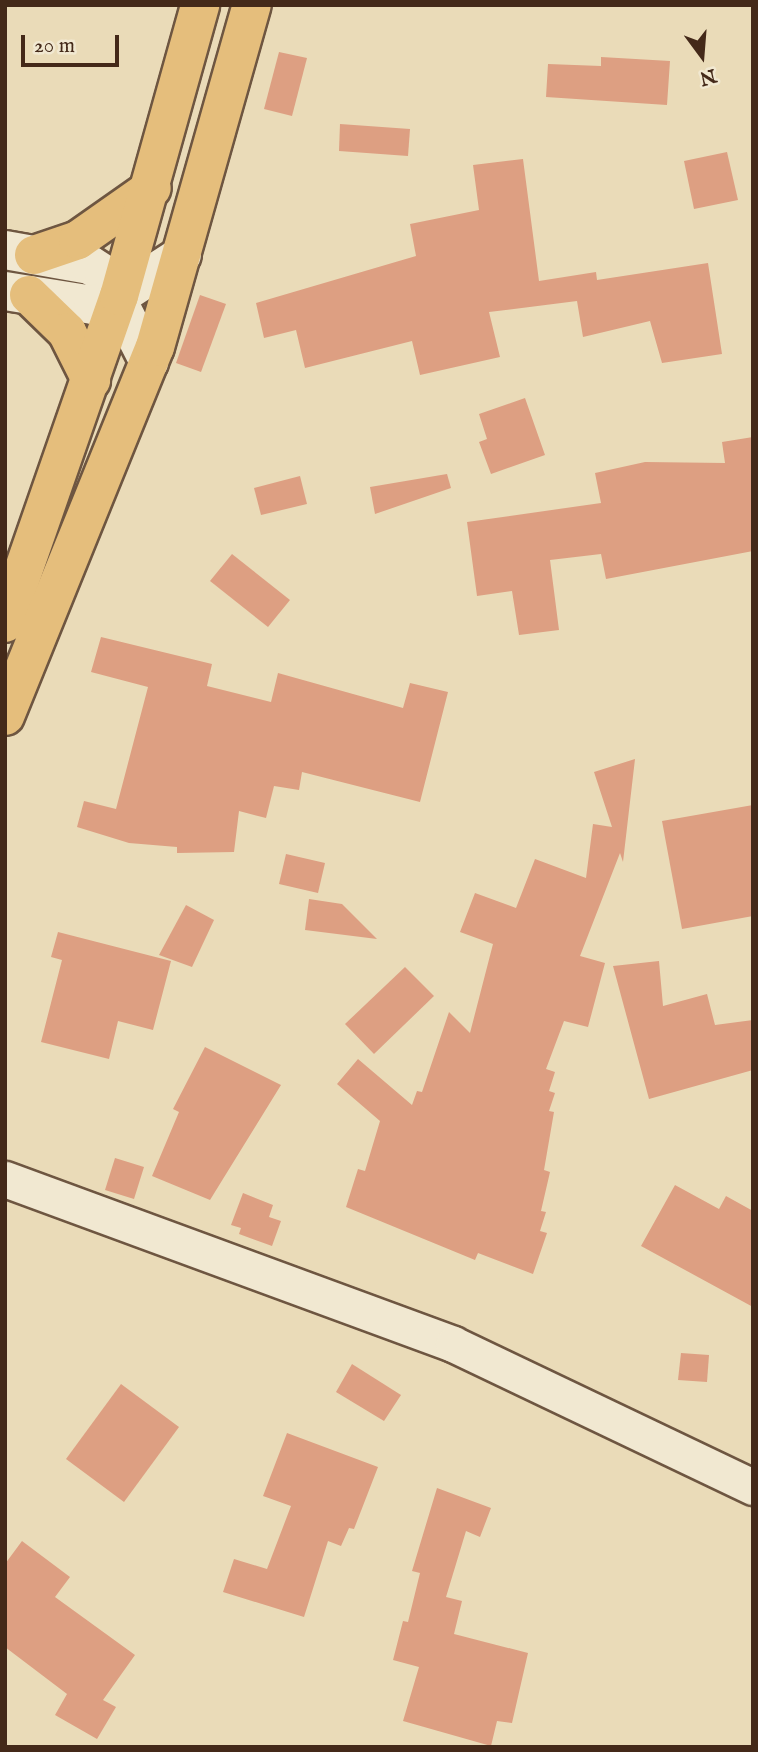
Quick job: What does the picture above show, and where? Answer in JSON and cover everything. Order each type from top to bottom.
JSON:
[{"type":"main road","points":[[5,622],[119,296],[152,188],[200,5]]},
{"type":"main road","points":[[5,716],[149,362],[252,5]]},
{"type":"main road","points":[[20,253],[78,240],[152,188]]},
{"type":"main road","points":[[17,293],[67,332],[91,380]]},
{"type":"street","points":[[20,253],[90,265],[119,296],[149,362]]},
{"type":"street","points":[[17,293],[87,306],[119,296],[182,255]]},
{"type":"street","points":[[5,1179],[453,1344],[753,1487]]},
{"type":"building","points":[[279,52],[307,58],[292,116],[264,109]]},
{"type":"building","points":[[601,57],[670,61],[667,105],[546,97],[548,64],[601,66]]},
{"type":"building","points":[[340,124],[410,129],[408,156],[339,151]]},
{"type":"building","points":[[727,152],[738,200],[694,209],[684,161]]},
{"type":"building","points":[[523,159],[539,281],[596,272],[597,280],[708,263],[722,354],[662,363],[650,321],[583,337],[577,301],[489,312],[500,357],[420,375],[412,341],[305,368],[296,330],[264,338],[256,303],[416,256],[410,224],[479,210],[473,165]]},
{"type":"building","points":[[200,295],[226,304],[201,372],[176,363]]},
{"type":"building","points":[[525,398],[545,455],[491,474],[479,442],[487,439],[479,414]]},
{"type":"building","points":[[753,437],[753,551],[606,579],[601,554],[550,560],[559,630],[519,635],[512,591],[477,596],[467,522],[601,503],[595,473],[645,462],[725,463],[722,442]]},
{"type":"building","points":[[447,474],[451,488],[375,514],[370,487]]},
{"type":"building","points":[[300,476],[307,504],[261,515],[254,488]]},
{"type":"building","points":[[232,554],[290,600],[268,627],[210,581]]},
{"type":"building","points":[[101,637],[212,664],[207,686],[271,702],[278,673],[403,708],[410,683],[448,692],[420,802],[302,772],[299,790],[274,786],[266,818],[239,811],[234,852],[177,853],[177,847],[129,843],[77,827],[84,801],[116,809],[148,687],[91,672]]},
{"type":"building","points":[[635,759],[623,862],[620,853],[580,956],[605,963],[588,1027],[564,1021],[546,1069],[555,1072],[549,1091],[555,1093],[549,1111],[554,1112],[544,1170],[550,1172],[541,1211],[546,1212],[540,1231],[547,1233],[533,1274],[478,1253],[475,1260],[346,1207],[358,1169],[365,1171],[380,1121],[337,1084],[358,1059],[412,1105],[417,1091],[422,1092],[449,1012],[470,1033],[493,944],[460,932],[475,893],[516,908],[535,859],[586,878],[593,824],[612,827],[594,772]]},
{"type":"building","points":[[753,805],[753,916],[682,929],[662,821]]},
{"type":"building","points":[[286,854],[325,863],[318,893],[279,884]]},
{"type":"building","points":[[309,899],[342,904],[377,939],[305,930]]},
{"type":"building","points":[[186,905],[214,920],[192,967],[159,955]]},
{"type":"building","points":[[58,932],[171,961],[153,1030],[118,1021],[109,1059],[41,1042],[62,960],[51,957]]},
{"type":"building","points":[[659,961],[663,1006],[707,994],[715,1025],[753,1020],[753,1070],[649,1099],[613,966]]},
{"type":"building","points":[[405,967],[434,996],[374,1054],[345,1024]]},
{"type":"building","points":[[205,1047],[281,1085],[210,1200],[152,1176],[179,1112],[173,1109]]},
{"type":"building","points":[[115,1158],[144,1167],[134,1199],[105,1190]]},
{"type":"building","points":[[675,1185],[719,1209],[726,1196],[753,1211],[753,1307],[641,1246]]},
{"type":"building","points":[[243,1193],[273,1205],[269,1217],[281,1221],[272,1246],[239,1234],[241,1228],[231,1225]]},
{"type":"building","points":[[681,1353],[709,1355],[707,1382],[678,1380]]},
{"type":"building","points":[[352,1364],[401,1395],[384,1421],[336,1392]]},
{"type":"building","points":[[121,1384],[179,1427],[124,1502],[66,1459]]},
{"type":"building","points":[[287,1433],[378,1467],[354,1529],[349,1528],[341,1546],[328,1541],[304,1617],[223,1592],[234,1559],[267,1569],[291,1506],[263,1496]]},
{"type":"building","points":[[437,1488],[491,1508],[480,1537],[466,1531],[446,1597],[462,1601],[454,1634],[528,1653],[512,1723],[497,1721],[491,1746],[403,1721],[419,1667],[393,1660],[403,1621],[408,1622],[420,1573],[412,1571]]},
{"type":"building","points":[[22,1541],[70,1577],[55,1597],[135,1655],[103,1700],[116,1707],[97,1739],[55,1715],[67,1694],[5,1647],[5,1564]]}]
